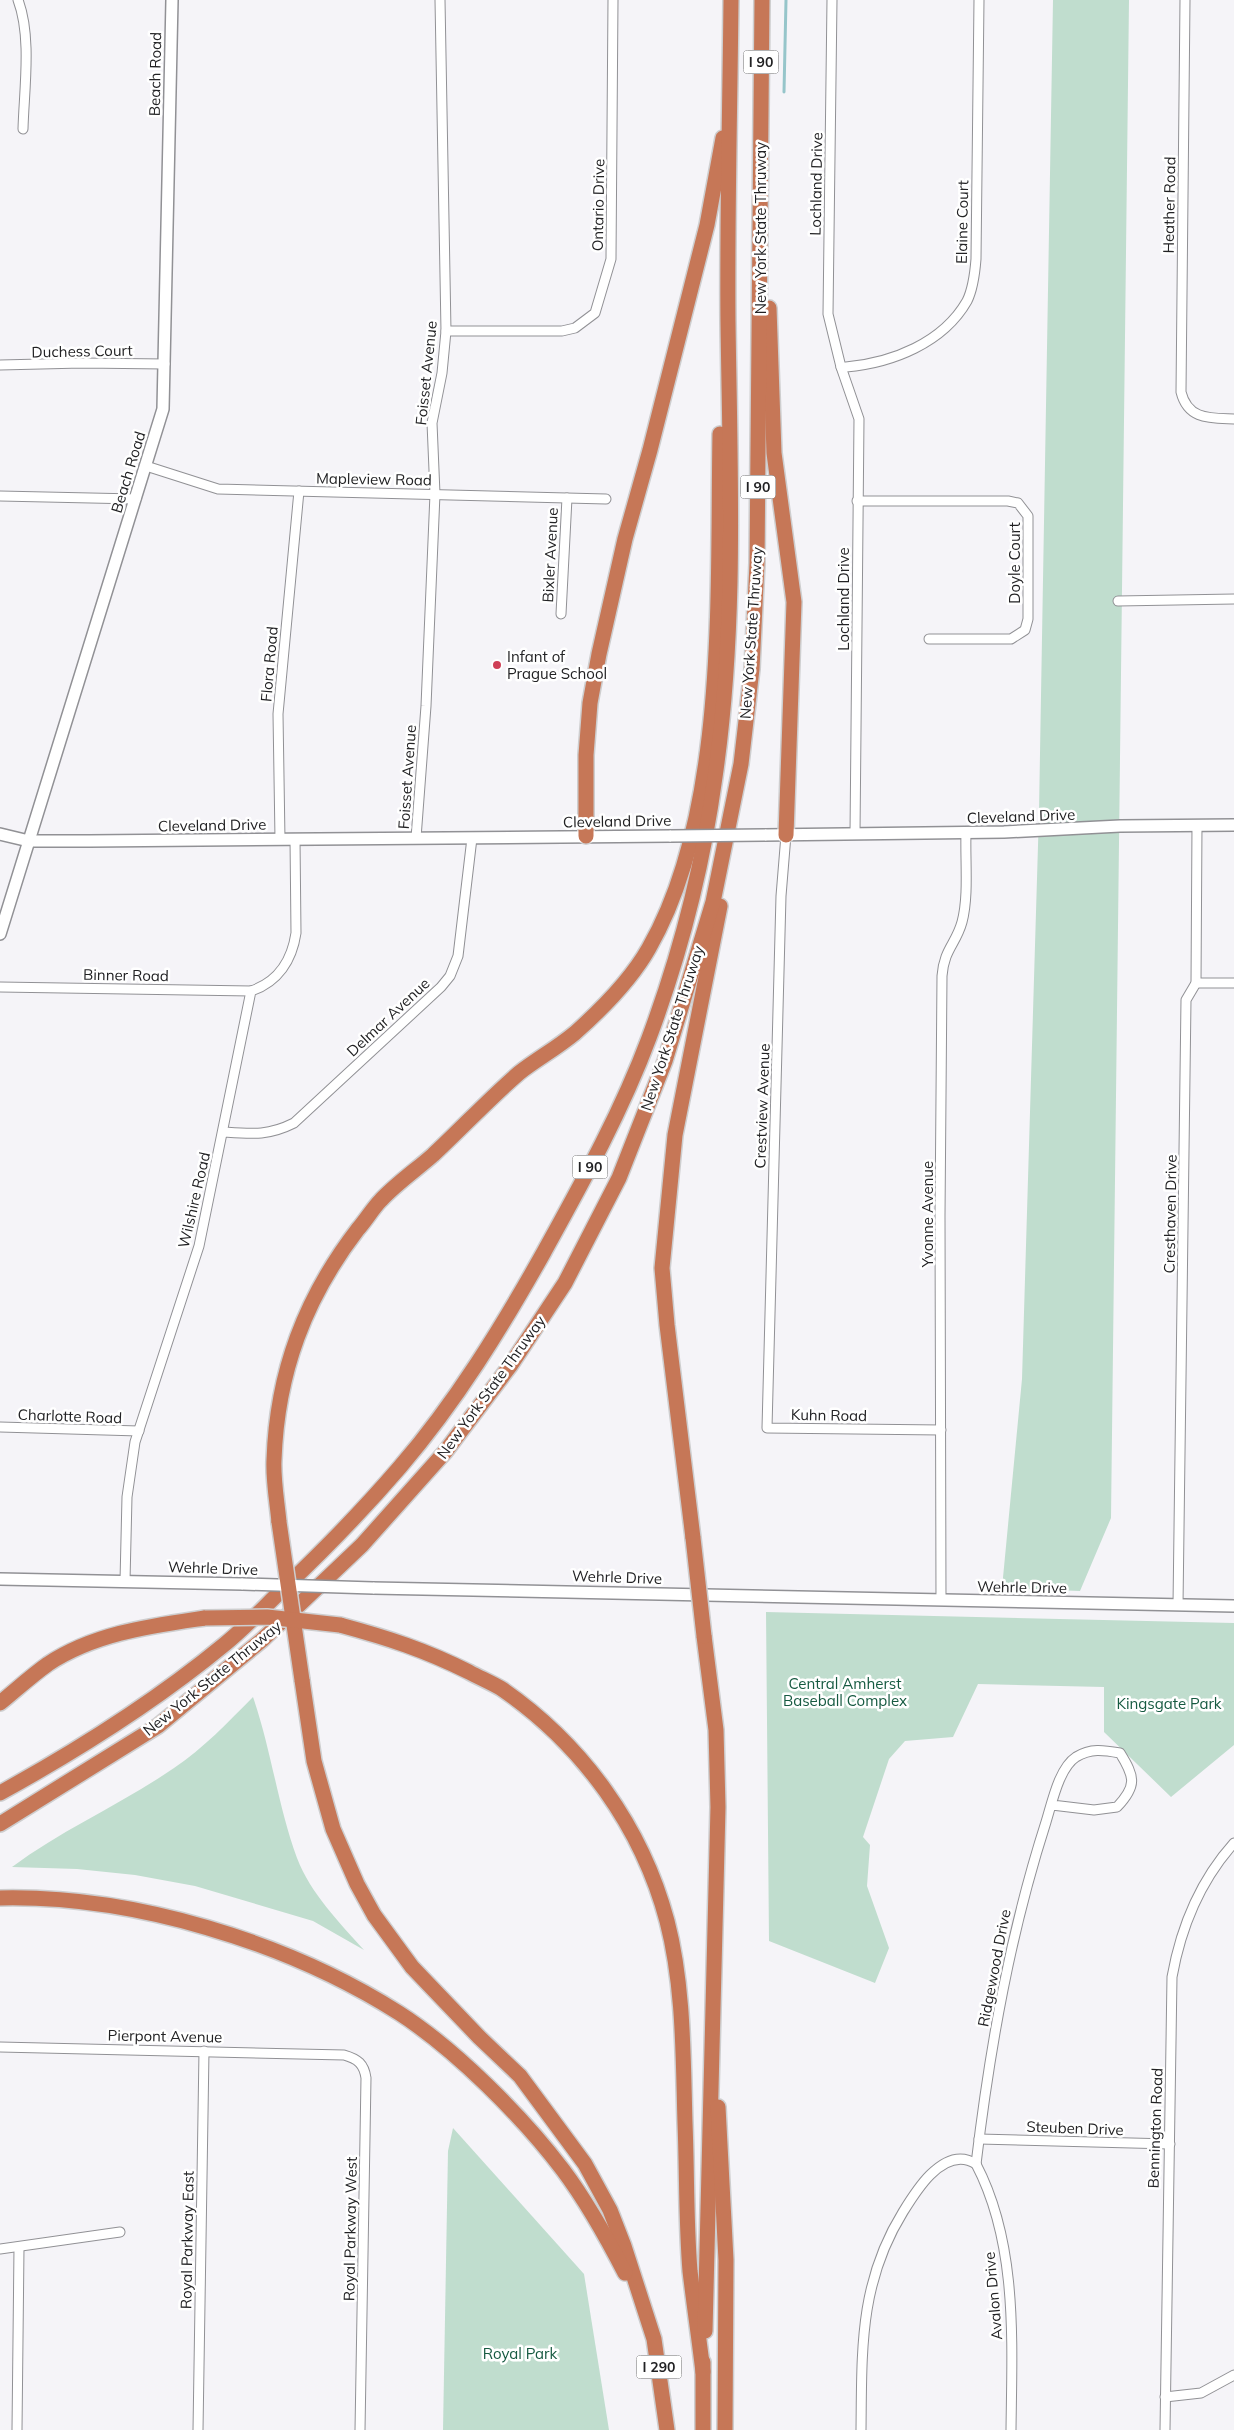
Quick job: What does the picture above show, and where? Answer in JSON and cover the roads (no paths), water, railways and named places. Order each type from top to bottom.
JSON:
[{"type":"highway","name":"New York State Thruway","points":[[0,1793],[102,1731],[226,1643],[322,1552],[400,1467],[443,1412],[492,1339],[573,1200],[615,1116],[648,1039],[676,956],[698,867],[715,778],[728,651],[732,540],[728,315],[731,0]]},
{"type":"highway","name":"New York State Thruway","points":[[0,1824],[158,1726],[262,1640],[362,1545],[445,1452],[510,1366],[565,1283],[620,1178],[665,1061],[713,902],[726,848],[741,764],[753,650],[757,563],[762,0]]},
{"type":"highway","points":[[586,836],[586,755],[590,703],[599,654],[625,539],[650,450],[707,225],[730,97]]},
{"type":"highway","points":[[761,124],[774,453],[794,602],[786,835]]},
{"type":"highway","points":[[642,2305],[610,2210],[585,2164],[520,2076],[412,1967],[374,1915],[357,1884],[333,1829],[319,1778],[302,1680],[279,1522],[274,1464],[276,1427],[288,1363],[314,1294],[342,1250],[381,1200],[432,1156],[520,1073],[575,1033],[620,988],[647,952],[667,914],[685,864],[700,790],[713,690],[721,414],[728,315]]},
{"type":"highway","points":[[703,2372],[708,2267],[711,2034],[718,1807],[716,1730],[667,1325],[662,1268],[675,1134],[720,909],[726,848]]},
{"type":"highway","points":[[0,1703],[48,1664],[92,1642],[137,1628],[205,1618],[266,1617],[340,1625],[401,1642],[446,1660],[501,1688],[542,1720],[574,1752],[604,1787],[627,1823],[650,1874],[667,1922],[678,1980],[690,2269],[703,2372]]},
{"type":"highway","points":[[0,1898],[29,1897],[86,1902],[156,1914],[216,1930],[276,1951],[333,1978],[400,2014],[455,2057],[519,2117],[564,2171],[598,2224],[642,2305]]},
{"type":"highway","points":[[711,2034],[721,2139],[724,2202],[725,2430]]},
{"type":"highway","name":"I 290","points":[[642,2305],[654,2339],[667,2430]]},
{"type":"highway","name":"I 290","points":[[703,2372],[703,2430]]},
{"type":"street","points":[[18,0],[24,21],[25,38],[22,129]]},
{"type":"street","name":"Beach Road","points":[[0,934],[163,409],[172,0]]},
{"type":"street","name":"Foisset Avenue","points":[[416,838],[426,706],[434,494],[432,423],[442,373],[446,331],[440,0]]},
{"type":"street","name":"Ontario Drive","points":[[446,331],[562,331],[575,328],[595,313],[611,259],[613,0]]},
{"type":"street","name":"Lochland Drive","points":[[832,0],[828,314],[859,419],[855,834]]},
{"type":"street","name":"Elaine Court","points":[[843,367],[880,362],[906,353],[940,330],[968,300],[976,260],[979,0]]},
{"type":"street","name":"Heather Road","points":[[1185,0],[1180,392],[1188,408],[1204,418],[1234,419]]},
{"type":"street","name":"Duchess Court","points":[[0,365],[82,363],[165,364]]},
{"type":"street","name":"Mapleview Road","points":[[146,466],[218,489],[606,499]]},
{"type":"street","name":"Flora Road","points":[[280,839],[278,714],[298,491]]},
{"type":"street","points":[[0,496],[136,499]]},
{"type":"street","name":"Bixler Avenue","points":[[562,614],[567,498]]},
{"type":"street","name":"Doyle Court","points":[[857,501],[1008,501],[1018,503],[1028,516],[1028,619],[1025,630],[1011,639],[930,639]]},
{"type":"street","points":[[1118,601],[1234,598]]},
{"type":"street","name":"Cresthaven Drive","points":[[1178,1605],[1186,1000],[1196,983],[1197,825]]},
{"type":"street","name":"Cleveland Drive","points":[[0,834],[29,841],[472,838],[966,833],[1234,825]]},
{"type":"street","name":"Yvonne Avenue","points":[[941,1600],[942,976],[946,952],[958,933],[964,914],[966,833]]},
{"type":"street","name":"Crestview Avenue","points":[[768,1379],[781,896],[786,835]]},
{"type":"street","name":"Delmar Avenue","points":[[223,1132],[259,1135],[294,1123],[441,987],[450,976],[458,956],[472,838]]},
{"type":"street","points":[[251,990],[270,982],[289,960],[294,946],[296,933],[295,839]]},
{"type":"street","points":[[1196,983],[1234,983]]},
{"type":"street","name":"Binner Road","points":[[0,987],[251,990]]},
{"type":"street","name":"Wilshire Road","points":[[125,1581],[127,1497],[139,1431],[199,1246],[251,990]]},
{"type":"street","name":"Kuhn Road","points":[[768,1379],[767,1428],[940,1430]]},
{"type":"street","name":"Charlotte Road","points":[[0,1427],[139,1431]]},
{"type":"street","name":"Wehrle Drive","points":[[0,1579],[1234,1606]]},
{"type":"street","name":"Ridgewood Drive","points":[[976,2164],[995,2032],[1015,1928],[1025,1886],[1061,1776],[1075,1758],[1097,1748],[1120,1753],[1132,1771],[1130,1794],[1117,1807],[1094,1810],[1052,1805]]},
{"type":"street","name":"Bennington Road","points":[[1164,2430],[1172,1986],[1176,1953],[1186,1922],[1203,1884],[1234,1843]]},
{"type":"street","name":"Pierpont Avenue","points":[[0,2047],[330,2055]]},
{"type":"street","name":"Royal Parkway East","points":[[198,2430],[204,2051]]},
{"type":"street","name":"Royal Parkway West","points":[[330,2055],[354,2058],[365,2070],[366,2078],[360,2430]]},
{"type":"street","name":"Steuben Drive","points":[[979,2139],[1170,2144]]},
{"type":"street","points":[[861,2430],[864,2324],[870,2290],[886,2244],[911,2198],[937,2168],[955,2159],[969,2159],[976,2164]]},
{"type":"street","name":"Avalon Drive","points":[[976,2164],[987,2184],[1005,2260],[1010,2316],[1011,2430]]},
{"type":"street","points":[[0,2249],[19,2248],[120,2232]]},
{"type":"street","points":[[17,2430],[19,2248]]},
{"type":"street","points":[[1165,2397],[1202,2393],[1234,2375]]},
{"type":"waterway","points":[[784,92],[786,0]]},
{"type":"place","name":"Infant of Prague School","points":[[497,665]]},
{"type":"park label","name":"Central Amherst Baseball Complex","points":[[845,1692]]},
{"type":"park label","name":"Kingsgate Park","points":[[1169,1703]]},
{"type":"park label","name":"Royal Park","points":[[520,2353]]}]
